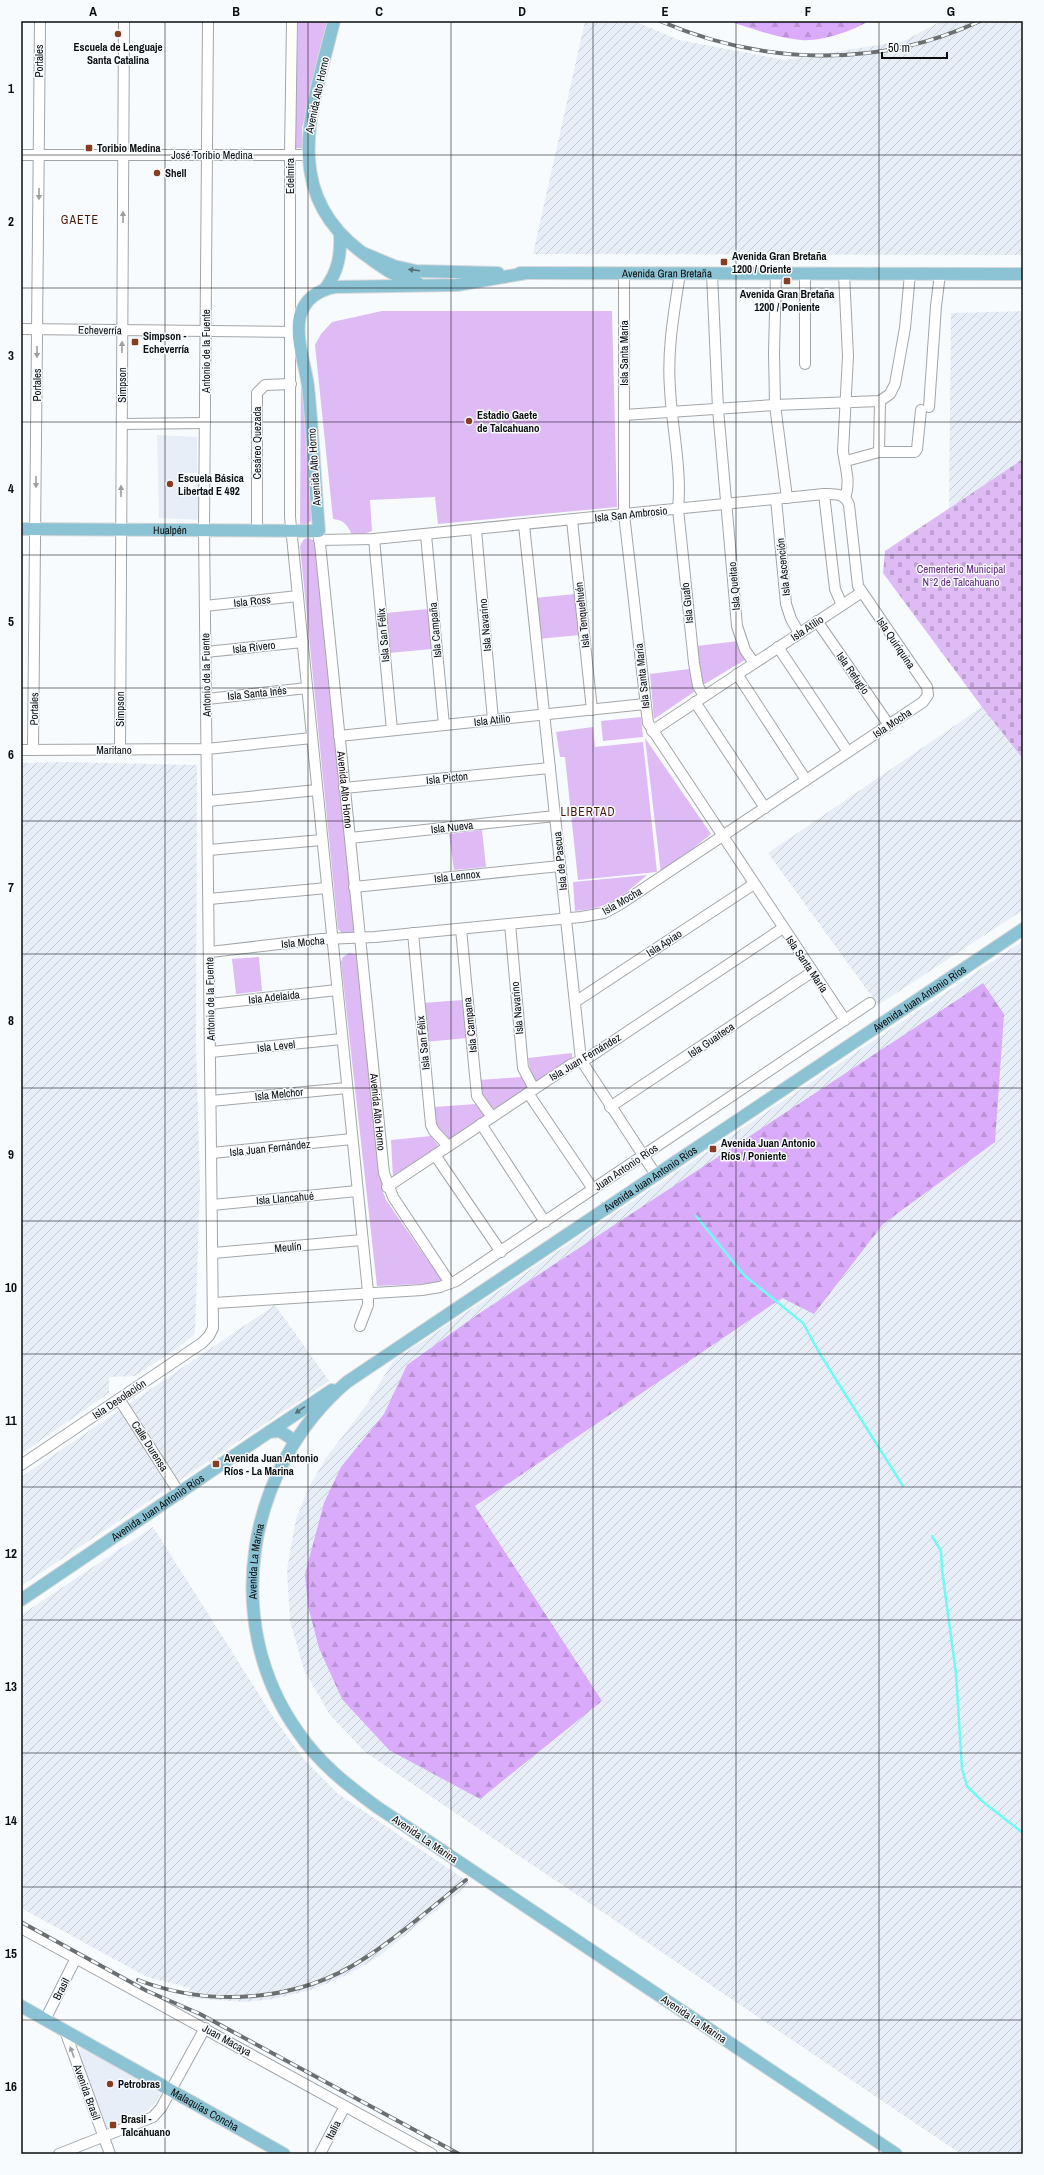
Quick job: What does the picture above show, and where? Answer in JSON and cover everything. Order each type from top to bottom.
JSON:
[{"type":"main road","name":"Avenida Alto Horno","points":[[334,21],[310,122],[308,155],[311,175],[318,197],[340,234]]},
{"type":"main road","name":"Avenida Gran Bretaña","points":[[340,234],[390,273],[417,283],[442,286]]},
{"type":"main road","points":[[325,289],[338,265],[341,251],[340,234]]},
{"type":"main road","name":"Avenida Gran Bretaña","points":[[363,253],[404,269],[453,273],[1023,274]]},
{"type":"main road","points":[[417,283],[453,273]]},
{"type":"main road","name":"Avenida Gran Bretaña","points":[[325,289],[356,286],[442,286],[477,283],[527,273]]},
{"type":"main road","name":"Avenida Gran Bretaña","points":[[400,287],[417,283]]},
{"type":"main road","name":"Avenida Alto Horno","points":[[319,535],[308,387],[295,332],[305,306],[314,295],[325,289]]},
{"type":"main road","name":"Hualpén","points":[[21,529],[292,531],[319,535]]},
{"type":"main road","name":"Avenida Juan Antonio Ríos","points":[[21,1600],[180,1494],[327,1393],[357,1375],[1023,929]]},
{"type":"main road","name":"Avenida La Marina","points":[[357,1375],[329,1399],[295,1441],[276,1475],[262,1514],[254,1553],[253,1605],[258,1642],[277,1696],[290,1720],[316,1756],[337,1776],[377,1807],[896,2154]]},
{"type":"main road","points":[[269,1432],[280,1431],[295,1441]]},
{"type":"main road","name":"Malaquías Concha","points":[[21,2006],[284,2154]]},
{"type":"street","name":"Portales","points":[[33,750],[40,21]]},
{"type":"street","name":"Simpson","points":[[120,750],[124,21]]},
{"type":"street","name":"Antonio de la Fuente","points":[[208,21],[204,530],[209,850],[214,1303],[213,1328]]},
{"type":"street","name":"Edelmira","points":[[292,21],[290,155],[295,332]]},
{"type":"street","name":"José Toribio Medina","points":[[21,155],[308,155]]},
{"type":"street","name":"Isla Santa María","points":[[624,273],[624,514],[647,720],[652,731],[845,1020]]},
{"type":"street","name":"Isla Guafo","points":[[680,273],[668,352],[680,494],[678,509],[694,662],[700,699],[765,808]]},
{"type":"street","name":"Isla Queitao","points":[[712,273],[718,409],[737,626],[745,650],[754,663]]},
{"type":"street","points":[[776,274],[774,352],[775,406],[787,498]]},
{"type":"street","points":[[805,274],[805,364]]},
{"type":"street","points":[[844,274],[848,356],[843,450],[846,461],[848,483],[845,498],[849,505],[856,576],[862,592]]},
{"type":"street","points":[[624,415],[880,401],[890,394],[895,384],[905,328],[910,274]]},
{"type":"street","points":[[846,461],[879,452],[911,454],[917,449],[925,409],[940,274]]},
{"type":"street","name":"Echeverría","points":[[21,329],[295,332]]},
{"type":"street","name":"Avenida Alto Horno","points":[[295,332],[291,384],[292,531],[368,1292],[368,1305],[360,1326]]},
{"type":"street","name":"Cesáreo Quezada","points":[[257,531],[257,393],[265,385],[291,384]]},
{"type":"street","points":[[879,452],[880,401]]},
{"type":"street","points":[[122,424],[205,424]]},
{"type":"street","points":[[824,494],[835,589],[842,605]]},
{"type":"street","name":"Isla San Ambrosio","points":[[319,535],[374,539],[824,494],[836,494],[845,498]]},
{"type":"street","name":"Isla Ascención","points":[[776,499],[787,608],[799,633]]},
{"type":"street","name":"Isla Tenquehuén","points":[[572,520],[592,710]]},
{"type":"street","name":"Isla de Pascua","points":[[524,525],[542,706],[545,715],[581,1060],[610,1107],[656,1175]]},
{"type":"street","name":"Isla Navarino","points":[[476,530],[493,720]]},
{"type":"street","name":"Avenida Alto Horno","points":[[319,535],[382,1160],[388,1187],[450,1284]]},
{"type":"street","name":"Isla Campaña","points":[[426,535],[444,725]]},
{"type":"street","name":"Isla San Félix","points":[[374,539],[392,730]]},
{"type":"street","name":"Isla Atilio","points":[[652,731],[862,592]]},
{"type":"street","name":"Isla Quiriquina","points":[[862,592],[927,687],[928,695]]},
{"type":"street","name":"Isla Ross","points":[[205,606],[298,596]]},
{"type":"street","name":"Isla Refugio","points":[[817,621],[889,725]]},
{"type":"street","name":"Isla Rivero","points":[[206,652],[303,642]]},
{"type":"street","points":[[778,647],[848,752]]},
{"type":"street","points":[[737,674],[806,780]]},
{"type":"street","name":"Isla Santa Inés","points":[[207,699],[307,688]]},
{"type":"street","name":"Isla Mocha","points":[[210,952],[566,919],[598,915],[612,910],[924,702],[928,695]]},
{"type":"street","name":"Isla Atilio","points":[[339,736],[645,704]]},
{"type":"street","points":[[207,749],[312,738]]},
{"type":"street","name":"Maritano","points":[[21,750],[207,749]]},
{"type":"street","name":"Isla Picton","points":[[344,788],[550,768]]},
{"type":"street","points":[[208,801],[317,790]]},
{"type":"street","name":"Isla Nueva","points":[[350,838],[555,816]]},
{"type":"street","points":[[209,850],[322,840]]},
{"type":"street","name":"Isla Lennox","points":[[354,887],[560,866]]},
{"type":"street","name":"Isla Apiao","points":[[574,1002],[754,884]]},
{"type":"street","points":[[209,899],[327,888]]},
{"type":"street","name":"Isla Navarino","points":[[510,924],[523,1068],[531,1091],[593,1189]]},
{"type":"street","name":"Isla Juan Fernández","points":[[388,1187],[572,1064],[588,1058],[783,928]]},
{"type":"street","name":"Isla Campana","points":[[461,929],[477,1096],[492,1117]]},
{"type":"street","name":"Isla San Félix","points":[[413,933],[430,1122],[434,1131],[448,1146]]},
{"type":"street","name":"Isla Guaiteca","points":[[610,1107],[812,972]]},
{"type":"street","name":"Isla Adelaida","points":[[210,1004],[338,990]]},
{"type":"street","name":"Juan Antonio Ríos","points":[[368,1292],[379,1293],[427,1289],[450,1284],[545,1222],[870,1003]]},
{"type":"street","name":"Isla Level","points":[[211,1052],[342,1039]]},
{"type":"street","name":"Isla Melchor","points":[[211,1101],[347,1088]]},
{"type":"street","points":[[481,1124],[545,1222]]},
{"type":"street","name":"Isla Juan Fernández","points":[[212,1154],[352,1139]]},
{"type":"street","points":[[436,1155],[500,1252]]},
{"type":"street","name":"Isla Llancahué","points":[[212,1205],[357,1191]]},
{"type":"street","name":"Meulín","points":[[213,1253],[362,1240]]},
{"type":"street","points":[[214,1303],[368,1292]]},
{"type":"street","name":"Isla Desolación","points":[[21,1465],[202,1343],[209,1336],[213,1328]]},
{"type":"street","name":"Calle Durensa","points":[[119,1399],[180,1494]]},
{"type":"street","name":"Juan Macaya","points":[[21,1928],[432,2154]]},
{"type":"street","name":"Brasil","points":[[45,2020],[76,1958]]},
{"type":"street","points":[[58,2154],[153,2117],[161,2108],[205,2028]]},
{"type":"street","name":"Avenida Brasil","points":[[65,2031],[110,2154]]},
{"type":"street","name":"Italia","points":[[320,2154],[345,2106]]},
{"type":"shaded area","points":[[585,21],[634,21],[679,40],[785,60],[904,41],[941,21],[1023,21],[1023,255],[533,254]]},
{"type":"shaded area","points":[[1023,311],[1023,459],[949,508],[951,313]]},
{"type":"shaded area","name":"Escuela Básica Libertad E 492","points":[[157,435],[197,437],[197,473],[182,473],[183,495],[201,496],[201,520],[159,518]]},
{"type":"shaded area","points":[[982,707],[1023,759],[1023,910],[878,1005],[768,853]]},
{"type":"shaded area","points":[[61,762],[197,765],[196,1046],[200,1186],[195,1332],[194,1335],[179,1347],[135,1376],[109,1377],[109,1393],[21,1454],[21,763]]},
{"type":"shaded area","points":[[1023,941],[1023,2154],[961,2154],[365,1752],[330,1715],[304,1670],[290,1621],[287,1570],[296,1519],[309,1487],[326,1458],[368,1403],[393,1361]]},
{"type":"shaded area","points":[[275,1305],[329,1381],[21,1586],[21,1477]]},
{"type":"shaded area","points":[[153,1527],[272,1715],[302,1757],[337,1793],[470,1883],[378,1957],[351,1973],[314,1989],[274,1999],[245,2002],[188,1998],[190,1988],[147,1977],[21,1908],[21,1615]]},
{"type":"shaded area","points":[[80,2048],[84,2048],[161,2094],[156,2102],[139,2118],[110,2129],[105,2127],[79,2053]]},
{"type":"green space","points":[[298,21],[329,21],[302,128],[302,148],[295,148]]},
{"type":"green space","points":[[728,21],[869,21],[827,38],[801,40],[782,37]]},
{"type":"green space","name":"Estadio Gaete de Talcahuano","points":[[382,311],[612,311],[617,507],[438,524],[435,497],[370,500],[372,531],[353,538],[344,523],[333,519],[315,345],[321,334],[332,322]]},
{"type":"green space","points":[[301,373],[314,505],[311,521],[300,530]]},
{"type":"green space","name":"Cementerio Municipal N°2 de Talcahuano","points":[[1023,459],[1023,759],[982,707],[883,573],[885,551]]},
{"type":"green space","points":[[309,538],[316,542],[355,930],[353,934],[344,935],[338,929],[300,546],[304,539]]},
{"type":"green space","points":[[575,594],[580,635],[538,639],[534,598]]},
{"type":"green space","points":[[428,609],[432,649],[389,653],[385,613]]},
{"type":"green space","points":[[738,641],[748,658],[703,685],[697,646]]},
{"type":"green space","points":[[689,669],[694,692],[654,719],[650,674]]},
{"type":"green space","points":[[641,717],[643,737],[603,741],[601,721]]},
{"type":"green space","points":[[593,727],[595,747],[643,742],[657,872],[578,880],[565,757],[560,757],[556,732]]},
{"type":"green space","points":[[645,738],[711,834],[661,874]]},
{"type":"green space","points":[[482,830],[486,867],[454,870],[449,834]]},
{"type":"green space","points":[[647,875],[622,895],[607,904],[575,911],[573,882]]},
{"type":"green space","points":[[349,953],[356,954],[358,957],[383,1192],[386,1200],[442,1281],[440,1283],[377,1286],[341,962],[343,957]]},
{"type":"green space","points":[[259,957],[262,991],[236,994],[232,959]]},
{"type":"green space","points":[[983,983],[1004,1014],[995,1142],[883,1224],[814,1314],[782,1298],[475,1506],[602,1701],[480,1799],[389,1750],[342,1699],[319,1648],[308,1606],[305,1574],[324,1503],[341,1467],[384,1414],[407,1365],[477,1315]]},
{"type":"green space","points":[[463,1000],[467,1038],[425,1042],[422,1003]]},
{"type":"green space","points":[[572,1053],[572,1061],[536,1082],[530,1070],[528,1058]]},
{"type":"green space","points":[[521,1077],[530,1087],[492,1110],[482,1096],[479,1080]]},
{"type":"green space","points":[[476,1104],[486,1116],[447,1141],[436,1123],[434,1107]]},
{"type":"green space","points":[[431,1136],[440,1148],[393,1179],[391,1140]]},
{"type":"waterway","points":[[696,1216],[744,1275],[803,1323],[820,1354],[903,1486]]},
{"type":"waterway","points":[[932,1536],[941,1551],[942,1570],[956,1674],[962,1769],[967,1786],[982,1801],[1023,1833]]},
{"type":"railway","points":[[660,21],[699,36],[739,46],[779,53],[820,56],[861,54],[901,47],[941,37],[980,21]]},
{"type":"railway","points":[[138,1980],[166,1989],[195,1995],[225,1997],[254,1996],[283,1992],[312,1984],[339,1973],[365,1958],[404,1930],[466,1880]]},
{"type":"railway","points":[[21,1922],[147,1991],[200,2014],[459,2154]]},
{"type":"place","name":"Escuela de Lenguaje Santa Catalina","points":[[118,34]]},
{"type":"place","name":"Toribio Medina","points":[[89,148]]},
{"type":"place","name":"Shell","points":[[157,173]]},
{"type":"place","name":"Avenida Gran Bretaña 1200 / Oriente","points":[[724,262]]},
{"type":"place","name":"Avenida Gran Bretaña 1200 / Poniente","points":[[787,281]]},
{"type":"place","name":"Simpson - Echeverría","points":[[135,342]]},
{"type":"place","name":"Estadio Gaete de Talcahuano","points":[[469,421]]},
{"type":"place","name":"Escuela Básica Libertad E 492","points":[[170,484]]},
{"type":"place","name":"Avenida Juan Antonio Ríos / Poniente","points":[[713,1149]]},
{"type":"place","name":"Avenida Juan Antonio Ríos - La Marina","points":[[216,1464]]},
{"type":"place","name":"Petrobras","points":[[110,2084]]},
{"type":"place","name":"Brasil - Talcahuano","points":[[113,2125]]},
{"type":"district","name":"GAETE","points":[[80,220]]},
{"type":"district","name":"LIBERTAD","points":[[588,812]]}]
